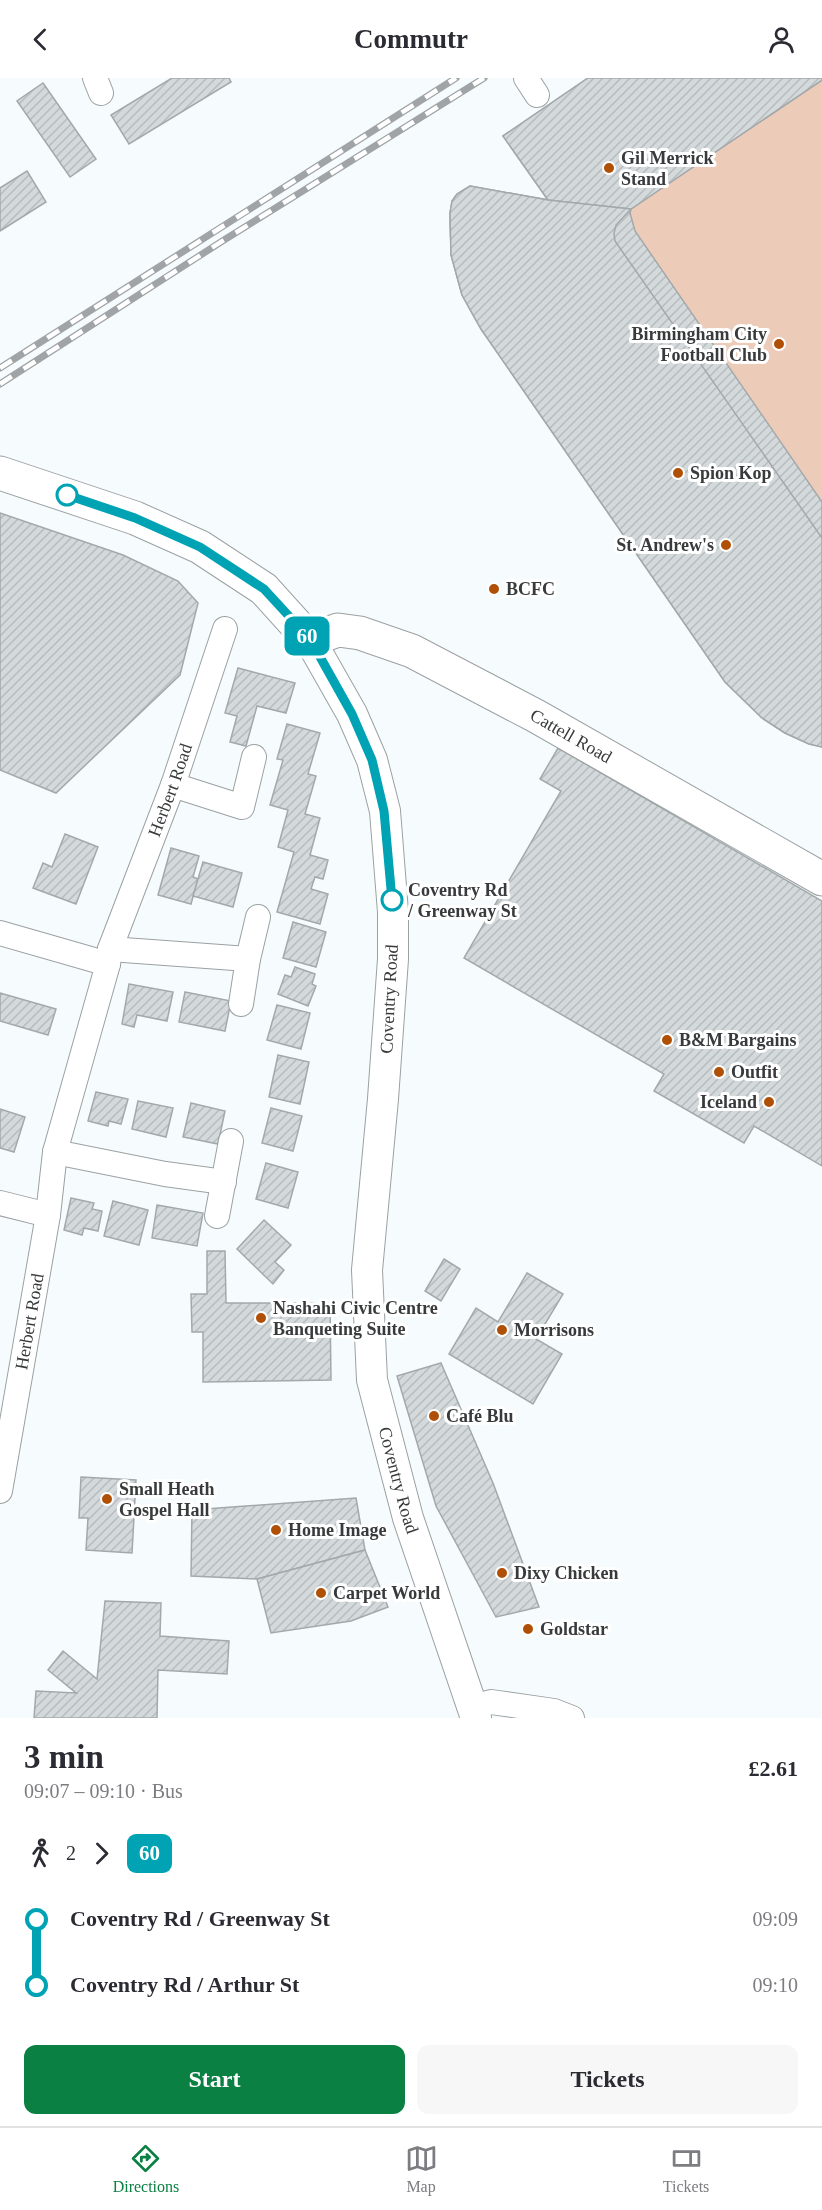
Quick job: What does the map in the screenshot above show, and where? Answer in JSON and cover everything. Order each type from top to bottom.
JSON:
[{"type":"main road","name":"Coventry Road","points":[[0,473],[135,518],[200,547],[264,589],[310,639]]},
{"type":"main road","name":"Cattell Road","points":[[310,639],[338,630],[360,633],[412,651],[536,716],[822,879]]},
{"type":"street","name":"Herbert Road","points":[[0,1491],[48,1215],[56,1152],[109,957],[173,785],[225,629]]},
{"type":"street","name":"Coventry Road","points":[[310,639],[352,714],[372,760],[384,811],[393,912],[393,958],[383,1098],[367,1270],[372,1380],[408,1518],[475,1712]]},
{"type":"street","points":[[173,785],[242,807],[254,757]]},
{"type":"street","points":[[241,1004],[258,917]]},
{"type":"street","points":[[0,933],[109,957],[248,959]]},
{"type":"street","points":[[218,1216],[231,1141]]},
{"type":"street","points":[[56,1152],[165,1174],[224,1182]]},
{"type":"street","points":[[0,1203],[48,1215]]},
{"type":"street","points":[[475,1712],[491,1702],[554,1711],[572,1718]]},
{"type":"shaded area","name":"St. Andrew's","points":[[588,78],[822,78],[822,747],[794,737],[769,722],[746,704],[725,682],[478,325],[459,287],[453,262],[449,222],[454,198],[460,191],[470,186],[548,199],[503,136]]},
{"type":"building","points":[[172,78],[229,78],[231,82],[129,144],[111,115]]},
{"type":"building","name":"St. Andrew's","points":[[588,78],[822,78],[631,209],[630,213],[635,231],[822,502],[822,747],[785,733],[762,718],[725,682],[481,329],[462,295],[451,255],[452,201],[457,194],[470,186],[548,200],[503,136]]},
{"type":"building","name":"Gil Merrick Stand","points":[[588,78],[822,78],[822,80],[631,209],[548,200],[503,136]]},
{"type":"building","points":[[43,83],[96,159],[70,177],[17,101]]},
{"type":"building","points":[[27,171],[46,202],[0,231],[0,188]]},
{"type":"building","name":"Spion Kop","points":[[470,186],[548,200],[631,209],[616,225],[615,241],[822,538],[822,747],[785,733],[762,718],[725,682],[481,329],[462,295],[451,255],[452,201],[457,194]]},
{"type":"building","points":[[0,513],[123,555],[178,581],[198,603],[180,675],[56,793],[0,770]]},
{"type":"building","points":[[238,668],[295,683],[286,713],[257,706],[246,746],[230,742],[237,716],[225,713]]},
{"type":"building","points":[[287,724],[320,733],[308,774],[316,776],[305,814],[320,818],[310,855],[328,860],[323,879],[315,877],[311,889],[328,894],[320,924],[277,912],[294,852],[278,847],[288,810],[270,805],[283,760],[277,759]]},
{"type":"building","points":[[558,748],[822,901],[822,1166],[754,1126],[744,1143],[654,1091],[664,1074],[464,958],[561,791],[540,779]]},
{"type":"building","points":[[65,834],[98,847],[76,904],[33,888],[43,863],[52,867]]},
{"type":"building","points":[[171,848],[199,856],[193,877],[198,879],[191,904],[158,895]]},
{"type":"building","points":[[203,862],[242,873],[233,907],[193,896]]},
{"type":"building","points":[[293,922],[326,932],[316,967],[283,958]]},
{"type":"building","points":[[295,967],[315,974],[312,984],[316,986],[308,1006],[278,994],[285,975],[291,977]]},
{"type":"building","points":[[129,984],[173,992],[167,1021],[137,1015],[134,1027],[122,1024]]},
{"type":"building","points":[[185,992],[231,1001],[225,1031],[179,1022]]},
{"type":"building","points":[[0,993],[56,1009],[48,1035],[0,1021]]},
{"type":"building","points":[[277,1005],[310,1013],[301,1049],[267,1040]]},
{"type":"building","points":[[278,1055],[309,1062],[300,1104],[269,1097]]},
{"type":"building","points":[[96,1092],[128,1099],[121,1124],[109,1121],[108,1126],[88,1121]]},
{"type":"building","points":[[138,1101],[173,1108],[166,1137],[132,1129]]},
{"type":"building","points":[[191,1103],[225,1111],[218,1144],[183,1137]]},
{"type":"building","points":[[271,1108],[302,1116],[293,1151],[262,1143]]},
{"type":"building","points":[[0,1109],[25,1117],[14,1152],[0,1148]]},
{"type":"building","points":[[266,1163],[298,1172],[288,1208],[256,1199]]},
{"type":"building","points":[[71,1198],[94,1203],[92,1209],[102,1211],[98,1231],[84,1228],[82,1235],[64,1230]]},
{"type":"building","points":[[113,1201],[148,1210],[139,1245],[104,1236]]},
{"type":"building","points":[[157,1205],[203,1213],[197,1246],[152,1238]]},
{"type":"building","points":[[264,1220],[291,1245],[275,1262],[284,1270],[273,1284],[237,1249]]},
{"type":"building","name":"Nashahi Civic Centre Banqueting Suite","points":[[207,1251],[225,1251],[226,1303],[330,1303],[331,1380],[203,1382],[203,1332],[192,1332],[191,1294],[207,1294]]},
{"type":"building","points":[[444,1259],[460,1269],[441,1301],[425,1291]]},
{"type":"building","name":"Morrisons","points":[[527,1273],[563,1294],[536,1339],[562,1354],[533,1404],[449,1354],[476,1308],[498,1322]]},
{"type":"building","points":[[441,1363],[493,1483],[539,1607],[496,1617],[436,1506],[397,1376]]},
{"type":"building","name":"Small Heath Gospel Hall","points":[[81,1477],[136,1480],[132,1553],[86,1550],[88,1518],[79,1518]]},
{"type":"building","name":"Home Image","points":[[356,1498],[365,1550],[257,1579],[191,1576],[192,1510]]},
{"type":"building","name":"Carpet World","points":[[365,1550],[388,1607],[351,1621],[271,1633],[257,1579]]},
{"type":"building","points":[[105,1601],[161,1603],[160,1636],[229,1641],[227,1674],[158,1670],[157,1718],[34,1718],[36,1691],[76,1693],[48,1670],[63,1651],[97,1679]]},
{"type":"railway","points":[[0,368],[456,78]]},
{"type":"railway","points":[[0,384],[224,240],[484,78]]},
{"type":"bus line","name":"60","points":[[67,495],[135,518],[200,547],[264,589],[310,639],[352,714],[372,760],[384,811],[392,900]]},
{"type":"place","name":"Gil Merrick Stand","points":[[609,168]]},
{"type":"place","name":"Birmingham City Football Club","points":[[779,344]]},
{"type":"place","name":"Spion Kop","points":[[678,473]]},
{"type":"place","name":"St. Andrew's","points":[[726,545]]},
{"type":"place","name":"BCFC","points":[[494,589]]},
{"type":"place","name":"Coventry Rd / Greenway St","points":[[392,900]]},
{"type":"place","name":"B&M Bargains","points":[[667,1040]]},
{"type":"place","name":"Outfit","points":[[719,1072]]},
{"type":"place","name":"Iceland","points":[[769,1102]]},
{"type":"place","name":"Nashahi Civic Centre Banqueting Suite","points":[[261,1318]]},
{"type":"place","name":"Morrisons","points":[[502,1330]]},
{"type":"place","name":"Café Blu","points":[[434,1416]]},
{"type":"place","name":"Small Heath Gospel Hall","points":[[107,1499]]},
{"type":"place","name":"Home Image","points":[[276,1530]]},
{"type":"place","name":"Dixy Chicken","points":[[502,1573]]},
{"type":"place","name":"Carpet World","points":[[321,1593]]},
{"type":"place","name":"Goldstar","points":[[528,1629]]}]
